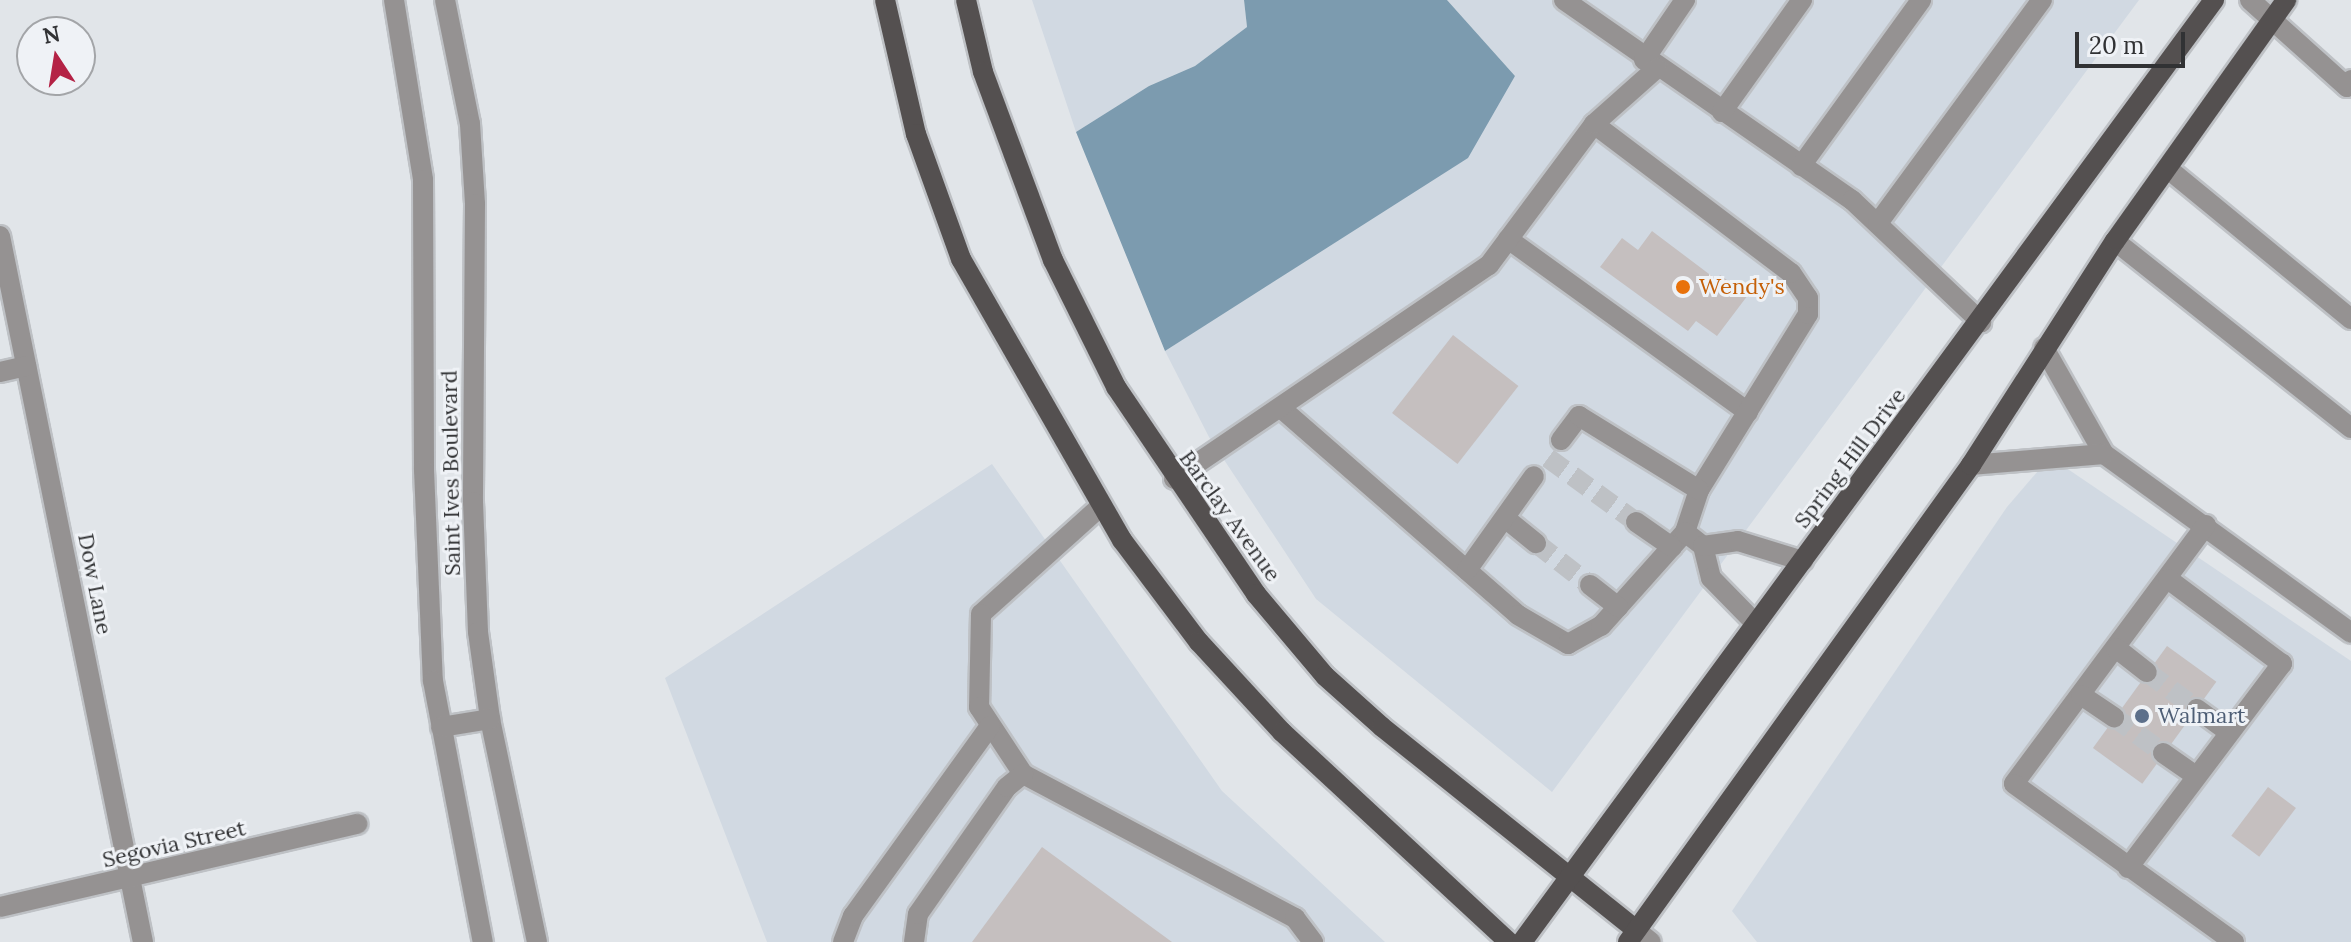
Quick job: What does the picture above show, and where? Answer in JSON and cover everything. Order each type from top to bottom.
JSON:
[{"type":"main road","points":[[885,0],[916,134],[961,259],[1101,506],[1209,653],[1282,732],[1509,942]]},
{"type":"main road","name":"Barclay Avenue","points":[[966,0],[983,72],[1042,234],[1116,387],[1174,479],[1256,594],[1325,676],[1571,876],[1638,938]]},
{"type":"main road","name":"Spring Hill Drive","points":[[1522,942],[1981,322],[2214,0]]},
{"type":"main road","points":[[1638,938],[1971,465],[2115,241],[2286,0]]},
{"type":"street","name":"Saint Ives Boulevard","points":[[394,0],[423,180],[424,470],[433,681],[483,942]]},
{"type":"street","name":"Saint Ives Boulevard","points":[[445,0],[470,124],[473,177],[473,502],[478,632],[490,719],[537,942]]},
{"type":"street","points":[[1565,0],[1650,64],[1801,166],[1878,223],[1981,322]]},
{"type":"street","points":[[1174,479],[1282,409],[1489,265],[1594,124],[1650,64],[1685,0]]},
{"type":"street","points":[[1722,112],[1802,0]]},
{"type":"street","points":[[1801,166],[1921,0]]},
{"type":"street","points":[[1878,223],[2042,0]]},
{"type":"street","points":[[2250,0],[2350,86]]},
{"type":"street","points":[[1282,409],[1518,615],[1568,644],[1601,626],[1679,540],[1699,490],[1808,314],[1808,298],[1791,273],[1594,124]]},
{"type":"street","points":[[2167,168],[2351,319]]},
{"type":"street","name":"Dow Lane","points":[[0,236],[143,942]]},
{"type":"street","points":[[1508,239],[1748,412]]},
{"type":"street","points":[[2115,241],[2351,428]]},
{"type":"street","points":[[2044,348],[2104,454],[2351,633]]},
{"type":"street","points":[[0,372],[26,366]]},
{"type":"street","points":[[1561,440],[1579,416],[1699,490]]},
{"type":"street","points":[[1971,465],[2104,454]]},
{"type":"street","points":[[1467,570],[1534,476]]},
{"type":"street","points":[[1101,506],[981,614],[979,707],[1023,774],[1295,918],[1313,942]]},
{"type":"street","points":[[1505,518],[1536,543]]},
{"type":"street","points":[[1636,522],[1679,540],[1703,546],[1738,541],[1803,561]]},
{"type":"street","points":[[2206,525],[2014,784],[2234,942]]},
{"type":"street","points":[[1703,546],[1711,578],[1756,624]]},
{"type":"street","points":[[2128,868],[2282,664],[2168,579]]},
{"type":"street","points":[[1590,585],[1618,607]]},
{"type":"street","points":[[2116,648],[2147,672]]},
{"type":"street","points":[[2081,695],[2114,717]]},
{"type":"street","points":[[2197,709],[2229,732]]},
{"type":"street","points":[[441,727],[490,719]]},
{"type":"street","points":[[843,942],[853,916],[990,726]]},
{"type":"street","points":[[2163,753],[2196,776]]},
{"type":"street","points":[[914,942],[918,914],[1007,787],[1023,774]]},
{"type":"street","name":"Segovia Street","points":[[0,907],[131,880],[358,824]]},
{"type":"shaded area","points":[[1032,0],[1244,0],[1247,27],[1195,66],[1149,86],[1076,132]]},
{"type":"shaded area","points":[[1447,0],[2139,0],[1552,792],[1316,599],[1209,437],[1165,351],[1343,235],[1515,76]]},
{"type":"shaded area","points":[[2050,457],[2351,661],[2351,942],[1757,942],[1732,911],[2007,507]]},
{"type":"shaded area","points":[[992,464],[1222,791],[1385,942],[767,942],[665,678]]},
{"type":"water","points":[[1244,0],[1447,0],[1515,76],[1468,158],[1165,351],[1076,132],[1149,86],[1195,66],[1247,27]]},
{"type":"building","name":"Wendy's","points":[[1652,231],[1717,280],[1720,275],[1748,295],[1717,336],[1696,321],[1688,331],[1600,267],[1622,238],[1638,250]]},
{"type":"building","points":[[1453,335],[1518,386],[1457,464],[1392,413]]},
{"type":"building","points":[[2167,646],[2216,682],[2142,784],[2093,748]]},
{"type":"building","points":[[2268,787],[2296,808],[2259,857],[2231,836]]},
{"type":"building","points":[[1042,847],[1172,942],[972,942]]},
{"type":"tunnel","points":[[1548,458],[1636,522]]},
{"type":"tunnel","points":[[1536,543],[1590,585]]},
{"type":"tunnel","points":[[2147,672],[2197,709]]},
{"type":"tunnel","points":[[2114,717],[2163,753]]},
{"type":"place","name":"Wendy's","points":[[1683,287]]},
{"type":"place","name":"Walmart","points":[[2142,716]]}]
